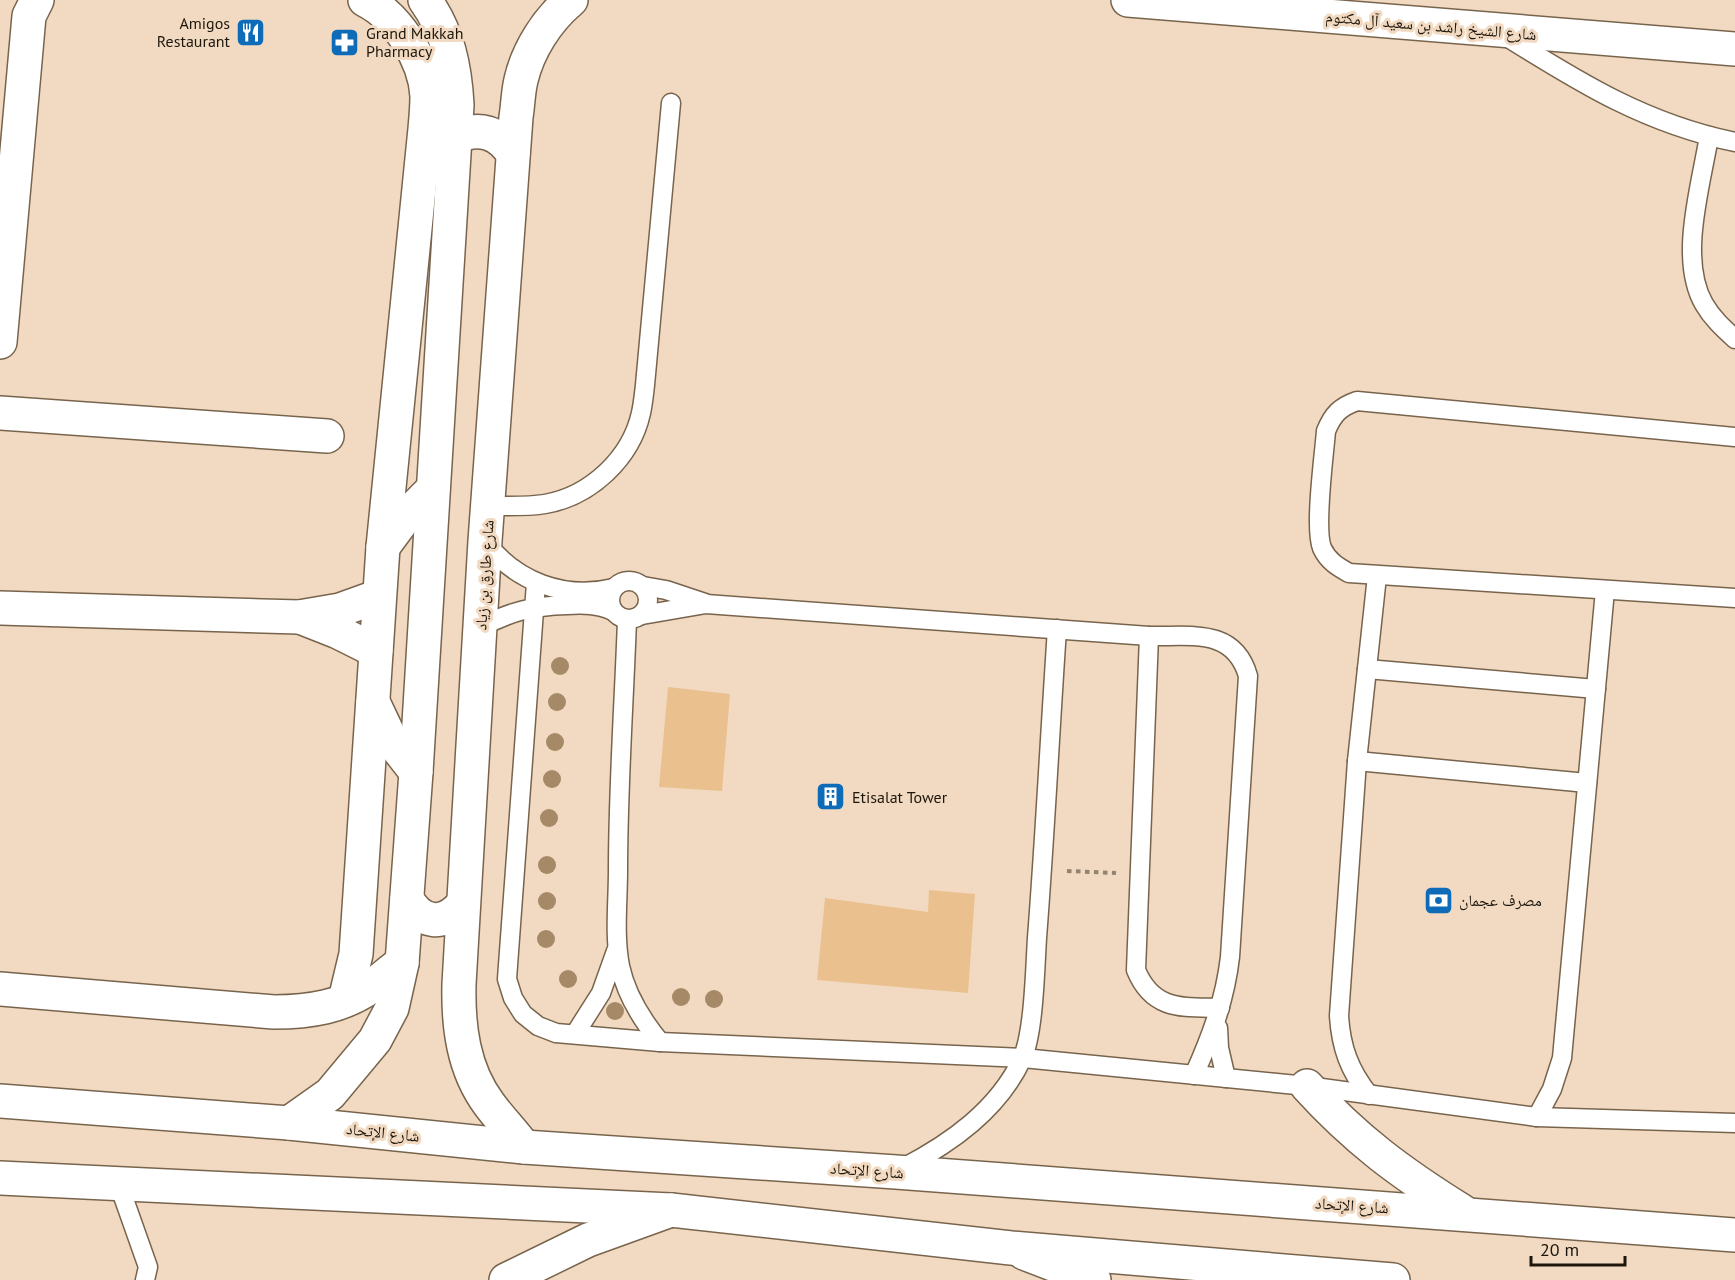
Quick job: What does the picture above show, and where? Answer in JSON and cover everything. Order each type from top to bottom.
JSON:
[{"type":"main road","points":[[345,1000],[356,954],[383,547],[427,94],[418,60],[400,29],[375,5],[364,0]]},
{"type":"main road","points":[[289,1123],[330,1094],[375,1040],[392,1008],[402,963],[457,105],[455,75],[448,45],[438,17],[425,0]]},
{"type":"main road","name":"شارع طارق بن زياد","points":[[524,1147],[488,1103],[473,1076],[463,1046],[458,1015],[485,541],[513,154],[521,78],[536,42],[559,10],[571,0]]},
{"type":"main road","name":"شارع الشيخ راشد بن سعيد آل مكتوم","points":[[1128,0],[1735,49]]},
{"type":"main road","points":[[0,342],[28,5]]},
{"type":"main road","points":[[455,137],[477,130],[488,132],[499,137],[513,154]]},
{"type":"main road","points":[[0,413],[327,436]]},
{"type":"main road","points":[[383,547],[406,516],[433,489]]},
{"type":"main road","points":[[0,608],[298,616],[340,610],[379,596]]},
{"type":"main road","points":[[298,616],[376,651]]},
{"type":"main road","points":[[374,702],[391,740],[416,772]]},
{"type":"main road","points":[[406,899],[419,915],[429,919],[448,917],[463,904]]},
{"type":"main road","points":[[0,990],[274,1012],[316,1010],[345,1000],[372,986],[402,963]]},
{"type":"main road","points":[[1307,1086],[1337,1119],[1366,1145],[1397,1169],[1466,1214]]},
{"type":"main road","name":"شارع الإتحاد","points":[[0,1101],[289,1123],[524,1147],[896,1172],[1735,1235]]},
{"type":"main road","points":[[0,1178],[671,1209],[1011,1248],[1393,1280]]},
{"type":"main road","points":[[506,1280],[588,1240],[671,1209]]},
{"type":"main road","points":[[1011,1248],[1094,1280]]},
{"type":"lane","points":[[1498,31],[1576,80],[1618,103],[1663,122],[1735,142]]},
{"type":"lane","points":[[489,506],[545,504],[572,496],[596,482],[616,462],[631,439],[641,413],[644,394],[671,103]]},
{"type":"lane","points":[[1709,136],[1692,237],[1691,260],[1695,282],[1704,304],[1717,322],[1735,339]]},
{"type":"lane","points":[[1735,437],[1357,401],[1343,406],[1332,417],[1326,431],[1319,529],[1322,548],[1332,564],[1349,573],[1735,598]]},
{"type":"lane","points":[[485,541],[513,570],[536,582],[562,590],[595,591],[615,588],[626,581],[632,581],[706,604]]},
{"type":"lane","points":[[1369,1095],[1355,1078],[1346,1058],[1339,1016],[1357,761],[1377,576]]},
{"type":"lane","points":[[536,582],[507,979],[513,998],[523,1014],[538,1026],[556,1033],[660,1042],[1023,1058],[1307,1086],[1537,1117],[1735,1123]]},
{"type":"lane","points":[[627,615],[648,604],[643,586]]},
{"type":"lane","points":[[615,588],[610,599],[627,615],[618,838],[617,946],[621,968],[636,1007],[646,1026],[660,1042]]},
{"type":"lane","points":[[1537,1117],[1552,1089],[1562,1058],[1605,590]]},
{"type":"lane","points":[[481,627],[510,613],[534,606],[594,605],[627,615],[706,604],[1149,636],[1211,637],[1225,642],[1236,651],[1244,663],[1248,676],[1230,957],[1226,987],[1219,1013],[1194,1075]]},
{"type":"lane","points":[[896,1172],[931,1153],[971,1123],[993,1103],[1023,1058],[1030,1024],[1057,628]]},
{"type":"lane","points":[[1149,636],[1136,970],[1142,986],[1154,998],[1169,1005],[1219,1013]]},
{"type":"lane","points":[[1367,669],[1596,689]]},
{"type":"lane","points":[[1357,761],[1587,783]]},
{"type":"lane","points":[[575,1034],[601,993],[617,946]]},
{"type":"lane","points":[[1219,1013],[1219,1048],[1226,1078]]},
{"type":"lane","points":[[119,1185],[148,1267],[145,1280]]},
{"type":"path","points":[[1042,870],[1140,873]]},
{"type":"shaded area","points":[[668,687],[730,694],[722,791],[659,787]]},
{"type":"shaded area","points":[[929,890],[975,894],[968,993],[817,980],[825,898],[928,912]]},
{"type":"place","name":"Amigos Restaurant","points":[[251,32]]},
{"type":"place","name":"Grand Makkah Pharmacy","points":[[345,42]]},
{"type":"place","name":"Etisalat Tower","points":[[831,797]]},
{"type":"place","name":"مصرف عجمان","points":[[1438,900]]}]
